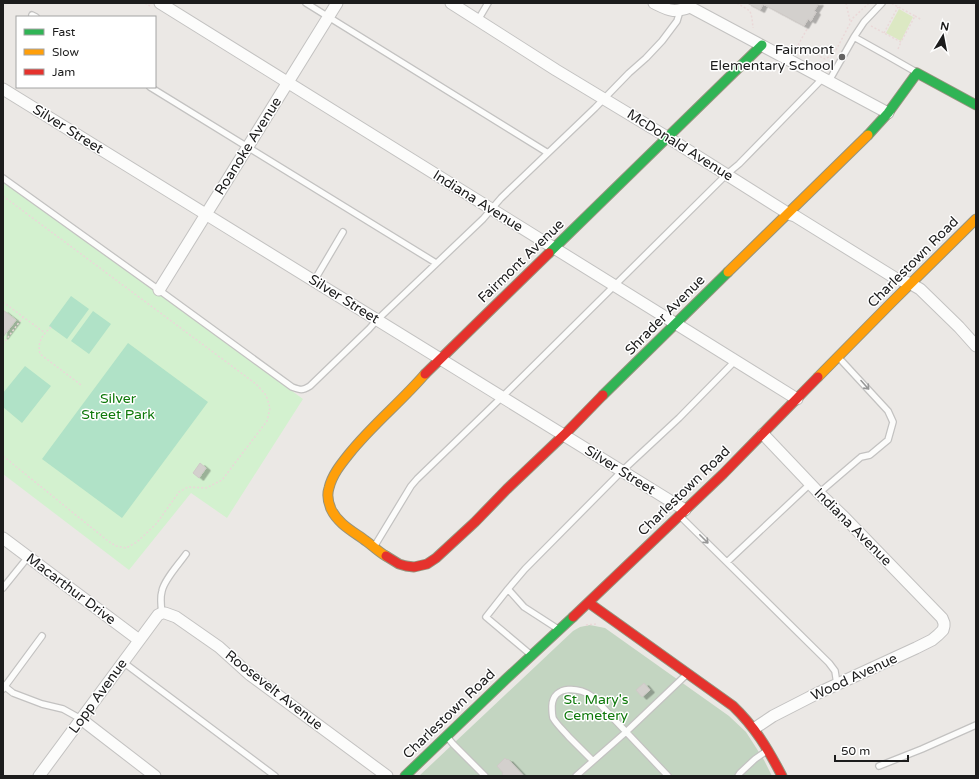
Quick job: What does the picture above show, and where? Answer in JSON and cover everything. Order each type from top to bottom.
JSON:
[{"type":"street","name":"Indiana Avenue","points":[[160,3],[797,399]]},
{"type":"street","name":"Roanoke Avenue","points":[[159,290],[337,3]]},
{"type":"street","name":"McDonald Avenue","points":[[451,3],[550,66],[895,278],[920,288],[976,346]]},
{"type":"street","points":[[654,3],[674,11],[690,7],[888,113]]},
{"type":"street","name":"Fairmont Avenue","points":[[374,547],[343,525],[332,512],[327,499],[327,493],[340,465],[363,438],[403,399],[440,358],[762,45]]},
{"type":"street","points":[[917,73],[976,105]]},
{"type":"street","name":"Shrader Avenue","points":[[374,547],[400,565],[407,567],[422,566],[429,563],[453,543],[870,133],[888,113],[917,73]]},
{"type":"street","name":"Silver Street","points":[[3,89],[622,471],[682,513]]},
{"type":"street","name":"Charlestown Road","points":[[405,776],[589,602],[763,434],[838,356],[976,219]]},
{"type":"street","name":"Indiana Avenue","points":[[763,434],[943,620]]},
{"type":"street","name":"Macarthur Drive","points":[[3,538],[140,640]]},
{"type":"street","points":[[589,602],[743,714],[755,728],[769,750],[782,776]]},
{"type":"street","name":"Lopp Avenue","points":[[39,776],[160,614]]},
{"type":"street","name":"Roosevelt Avenue","points":[[160,614],[170,614],[176,617],[219,647],[249,674],[387,776]]},
{"type":"street","name":"Wood Avenue","points":[[755,728],[773,716],[816,694],[932,640],[943,630],[943,620]]},
{"type":"street","points":[[81,719],[155,776]]},
{"type":"lane","points":[[306,3],[548,153]]},
{"type":"lane","points":[[478,20],[488,3]]},
{"type":"lane","points":[[374,547],[411,486],[727,174],[826,80],[864,22],[882,3]]},
{"type":"lane","points":[[3,178],[292,387],[299,390],[305,390],[483,219],[501,198],[605,99],[662,41],[676,22],[674,11]]},
{"type":"lane","points":[[854,37],[917,73]]},
{"type":"lane","points":[[152,88],[436,264]]},
{"type":"lane","points":[[314,281],[343,232]]},
{"type":"lane","points":[[819,493],[861,457],[870,455],[888,440],[893,422],[888,411],[838,356]]},
{"type":"lane","points":[[532,655],[486,617],[525,569],[622,471],[679,418],[735,361]]},
{"type":"lane","points":[[727,562],[810,484]]},
{"type":"lane","points":[[682,513],[727,562],[829,663],[835,671],[837,685]]},
{"type":"lane","points":[[160,614],[164,584],[186,554]]},
{"type":"lane","points":[[3,588],[28,557]]},
{"type":"lane","points":[[508,589],[524,607],[559,630]]},
{"type":"lane","points":[[42,636],[4,687],[13,693],[42,704],[63,709],[81,719]]},
{"type":"lane","points":[[123,662],[275,776]]},
{"type":"lane","points":[[576,776],[626,732],[688,673]]},
{"type":"lane","points":[[593,761],[561,728],[554,718],[552,713],[552,703],[558,693],[572,689],[589,693],[668,776]]},
{"type":"lane","points":[[879,766],[976,725]]},
{"type":"lane","points":[[447,736],[452,744],[485,776]]},
{"type":"lane","points":[[738,776],[755,759],[769,750]]},
{"type":"path","points":[[737,3],[750,11],[753,31]]},
{"type":"path","points":[[846,3],[851,21]]},
{"type":"path","points":[[798,46],[825,59],[831,56],[836,50],[851,21],[869,3]]},
{"type":"path","points":[[891,3],[922,20]]},
{"type":"path","points":[[884,33],[898,7]]},
{"type":"path","points":[[898,49],[915,16]]},
{"type":"path","points":[[854,17],[901,42]]},
{"type":"path","points":[[787,52],[798,46],[807,29]]},
{"type":"path","points":[[3,196],[256,384],[266,395],[270,408],[267,421],[222,480],[206,488],[188,487],[179,492],[156,524],[137,542],[126,548],[116,546],[108,541],[3,456]]},
{"type":"path","points":[[3,302],[45,333]]},
{"type":"path","points":[[3,344],[23,317]]},
{"type":"path","points":[[51,327],[45,333],[40,342],[40,354],[81,385]]},
{"type":"green space","points":[[899,9],[913,17],[901,41],[886,33]]},
{"type":"green space","name":"Silver Street Park","points":[[3,181],[303,399],[227,518],[191,493],[129,570],[3,474]]},
{"type":"green space","points":[[71,296],[89,309],[67,339],[49,326]]},
{"type":"green space","points":[[93,311],[111,324],[89,354],[71,341]]},
{"type":"green space","points":[[128,343],[208,402],[122,518],[42,459]]},
{"type":"green space","points":[[25,366],[51,386],[22,423],[3,407],[3,393]]},
{"type":"green space","name":"St. Mary's Cemetery","points":[[590,625],[605,628],[729,716],[746,732],[764,760],[772,776],[419,776],[573,631],[580,627]]},
{"type":"building","name":"Fairmont Elementary School","points":[[747,3],[819,3],[814,11],[816,12],[811,21],[808,19],[804,26],[763,4],[760,10]]},
{"type":"building","points":[[3,310],[16,320],[3,337]]},
{"type":"building","points":[[200,463],[206,468],[199,478],[193,473]]},
{"type":"building","points":[[644,683],[650,690],[642,697],[636,690]]},
{"type":"building","points":[[505,758],[507,760],[508,759],[524,776],[504,776],[497,766]]},
{"type":"traffic: fast","points":[[549,253],[762,45]]},
{"type":"traffic: fast","points":[[868,135],[888,113],[917,73],[976,105]]},
{"type":"traffic: fast","points":[[603,395],[728,272]]},
{"type":"traffic: fast","points":[[405,776],[573,617]]},
{"type":"traffic: slow","points":[[728,272],[868,135]]},
{"type":"traffic: slow","points":[[818,377],[976,219]]},
{"type":"traffic: slow","points":[[386,556],[338,519],[330,506],[328,490],[330,483],[340,466],[358,443],[425,374]]},
{"type":"traffic: jam","points":[[425,374],[549,253]]},
{"type":"traffic: jam","points":[[573,617],[723,474],[818,377]]},
{"type":"traffic: jam","points":[[386,556],[399,564],[414,567],[427,564],[436,558],[475,522],[603,395]]},
{"type":"traffic: jam","points":[[589,603],[733,706],[748,722],[760,739],[782,776]]},
{"type":"place","name":"Fairmont Elementary School","points":[[842,57]]}]
